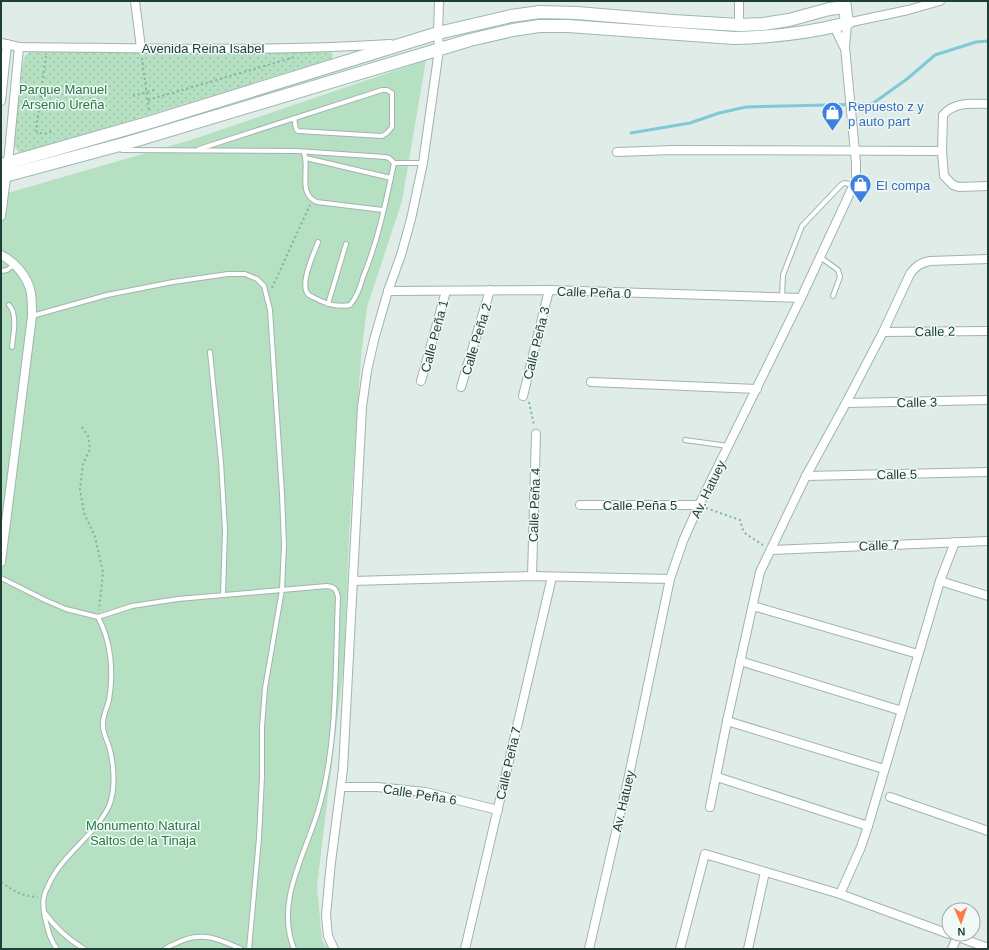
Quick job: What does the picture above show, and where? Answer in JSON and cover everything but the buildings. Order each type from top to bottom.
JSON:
[{"type":"main road","points":[[4,164],[151,122],[405,43],[511,16],[540,12],[577,13],[739,25],[763,24],[789,20],[829,5],[845,4]]},
{"type":"main road","name":"Av. Hatuey","points":[[845,4],[847,23]]},
{"type":"main road","name":"Av. Hatuey","points":[[829,5],[834,26]]},
{"type":"main road","points":[[4,177],[439,50],[513,30],[539,26],[568,26],[734,38],[796,34],[847,23]]},
{"type":"street","points":[[135,1],[141,48]]},
{"type":"street","points":[[334,949],[328,936],[326,915],[343,769],[362,407],[367,371],[388,291],[403,248],[411,219],[423,163],[439,50],[439,1]]},
{"type":"street","points":[[739,1],[739,25]]},
{"type":"street","points":[[847,23],[908,10],[940,1]]},
{"type":"street","name":"Av. Hatuey","points":[[589,949],[628,780],[670,579],[683,541],[699,505],[801,298],[854,185],[857,175],[845,47],[847,23]]},
{"type":"street","name":"Av. Hatuey","points":[[834,26],[845,47]]},
{"type":"street","name":"Avenida Reina Isabel","points":[[4,44],[19,47],[326,48],[405,43]]},
{"type":"street","points":[[1,102],[4,44]]},
{"type":"street","points":[[1,216],[4,164],[19,47]]},
{"type":"street","points":[[988,104],[960,104],[951,107],[943,115],[942,151],[944,176],[953,185],[959,187],[988,186]]},
{"type":"street","points":[[616,152],[674,150],[942,151]]},
{"type":"street","points":[[1,254],[15,264],[25,277],[31,293],[32,316],[1,562]]},
{"type":"street","points":[[710,807],[727,721],[760,572],[806,476],[846,403],[883,332],[910,274],[915,267],[920,263],[930,261],[988,259]]},
{"type":"street","name":"Calle Peña 2","points":[[461,387],[490,290]]},
{"type":"street","name":"Calle Peña 0","points":[[388,291],[549,290],[801,298]]},
{"type":"street","name":"Calle Peña 3","points":[[523,396],[549,290]]},
{"type":"street","name":"Calle Peña 1","points":[[421,381],[446,291]]},
{"type":"street","name":"Calle 2","points":[[883,332],[988,331]]},
{"type":"street","points":[[591,382],[756,389]]},
{"type":"street","name":"Calle 3","points":[[846,403],[988,400]]},
{"type":"street","name":"Calle Peña 4","points":[[532,576],[536,434]]},
{"type":"street","name":"Calle 5","points":[[806,476],[988,472]]},
{"type":"street","name":"Calle Peña 5","points":[[580,505],[699,505]]},
{"type":"street","name":"Calle 7","points":[[771,550],[988,541]]},
{"type":"street","points":[[840,894],[861,847],[868,826],[940,581],[955,542]]},
{"type":"street","points":[[352,581],[532,576],[670,579]]},
{"type":"street","name":"Calle Peña 7","points":[[465,949],[552,577]]},
{"type":"street","points":[[940,581],[988,596]]},
{"type":"street","points":[[753,606],[918,654]]},
{"type":"street","points":[[740,661],[902,711]]},
{"type":"street","points":[[727,721],[884,769]]},
{"type":"street","points":[[717,777],[868,826]]},
{"type":"street","name":"Calle Peña 6","points":[[341,787],[377,787],[425,792],[498,810]]},
{"type":"street","points":[[890,797],[988,831]]},
{"type":"street","points":[[680,949],[705,854],[840,894],[941,931]]},
{"type":"street","points":[[749,948],[765,872]]},
{"type":"street","points":[[971,942],[988,948]]},
{"type":"lane","points":[[195,150],[294,118],[382,90],[387,90],[392,93],[392,127],[387,134],[382,136],[298,131],[296,129],[294,118]]},
{"type":"lane","points":[[99,150],[297,151],[304,153],[385,157],[389,158],[394,163],[423,163]]},
{"type":"lane","points":[[304,153],[306,158],[305,191],[312,200],[317,202],[383,210]]},
{"type":"lane","points":[[306,158],[391,178]]},
{"type":"lane","points":[[318,242],[305,279],[305,287],[308,294],[328,304],[343,307],[350,305],[355,300],[370,261],[394,163]]},
{"type":"lane","points":[[782,298],[783,275],[802,226],[841,185],[844,183],[854,185]]},
{"type":"lane","points":[[328,304],[346,244]]},
{"type":"lane","points":[[820,257],[838,270],[840,277],[833,296]]},
{"type":"lane","points":[[1,271],[7,270],[15,264]]},
{"type":"lane","points":[[32,316],[108,295],[174,282],[228,274],[245,274],[257,279],[264,286],[270,310],[284,545],[282,590],[265,688],[262,727],[262,777],[259,838],[249,949]]},
{"type":"lane","points":[[9,305],[13,309],[14,315],[12,347]]},
{"type":"lane","points":[[210,352],[221,462],[225,530],[223,595]]},
{"type":"lane","points":[[685,440],[728,446]]},
{"type":"lane","points":[[1,578],[66,609],[98,617],[132,606],[178,599],[327,586],[333,587],[336,590],[338,597],[333,726],[328,769],[318,812],[296,872],[289,899],[288,919],[290,941],[294,949]]},
{"type":"lane","points":[[57,949],[52,943],[47,929],[44,911],[44,897],[53,875],[100,820],[109,806],[113,792],[113,760],[103,726],[111,677],[110,653],[105,629],[98,617]]},
{"type":"lane","points":[[44,911],[53,925],[64,936],[84,949]]},
{"type":"lane","points":[[165,949],[183,940],[198,936],[212,938],[241,949]]},
{"type":"path","points":[[47,47],[36,130],[40,134],[54,131]]},
{"type":"path","points":[[141,48],[151,122]]},
{"type":"path","points":[[148,100],[297,57]]},
{"type":"path","points":[[133,96],[154,90]]},
{"type":"path","points":[[268,298],[312,200]]},
{"type":"path","points":[[523,396],[528,399],[536,434]]},
{"type":"path","points":[[82,427],[88,436],[90,449],[83,464],[80,489],[84,513],[95,537],[103,572],[98,617]]},
{"type":"path","points":[[699,505],[740,520],[746,534],[771,550]]},
{"type":"path","points":[[1,882],[10,889],[25,896],[44,897]]},
{"type":"green space","name":"Parque Manuel Arsenio Ureña","points":[[30,52],[330,52],[333,56],[331,59],[21,154],[16,149],[13,142],[23,63],[25,56]]},
{"type":"green space","name":"Monumento Natural Saltos de la Tinaja","points":[[426,60],[402,201],[367,307],[361,357],[349,536],[344,664],[317,886],[322,940],[328,949],[1,949],[1,195],[191,140]]},
{"type":"waterway","points":[[631,133],[690,123],[719,113],[746,107],[872,104],[907,79],[935,55],[976,42],[988,41]]},
{"type":"place","name":"Repuesto z y p auto part","points":[[832,132]]},
{"type":"place","name":"El compa","points":[[861,204]]}]
